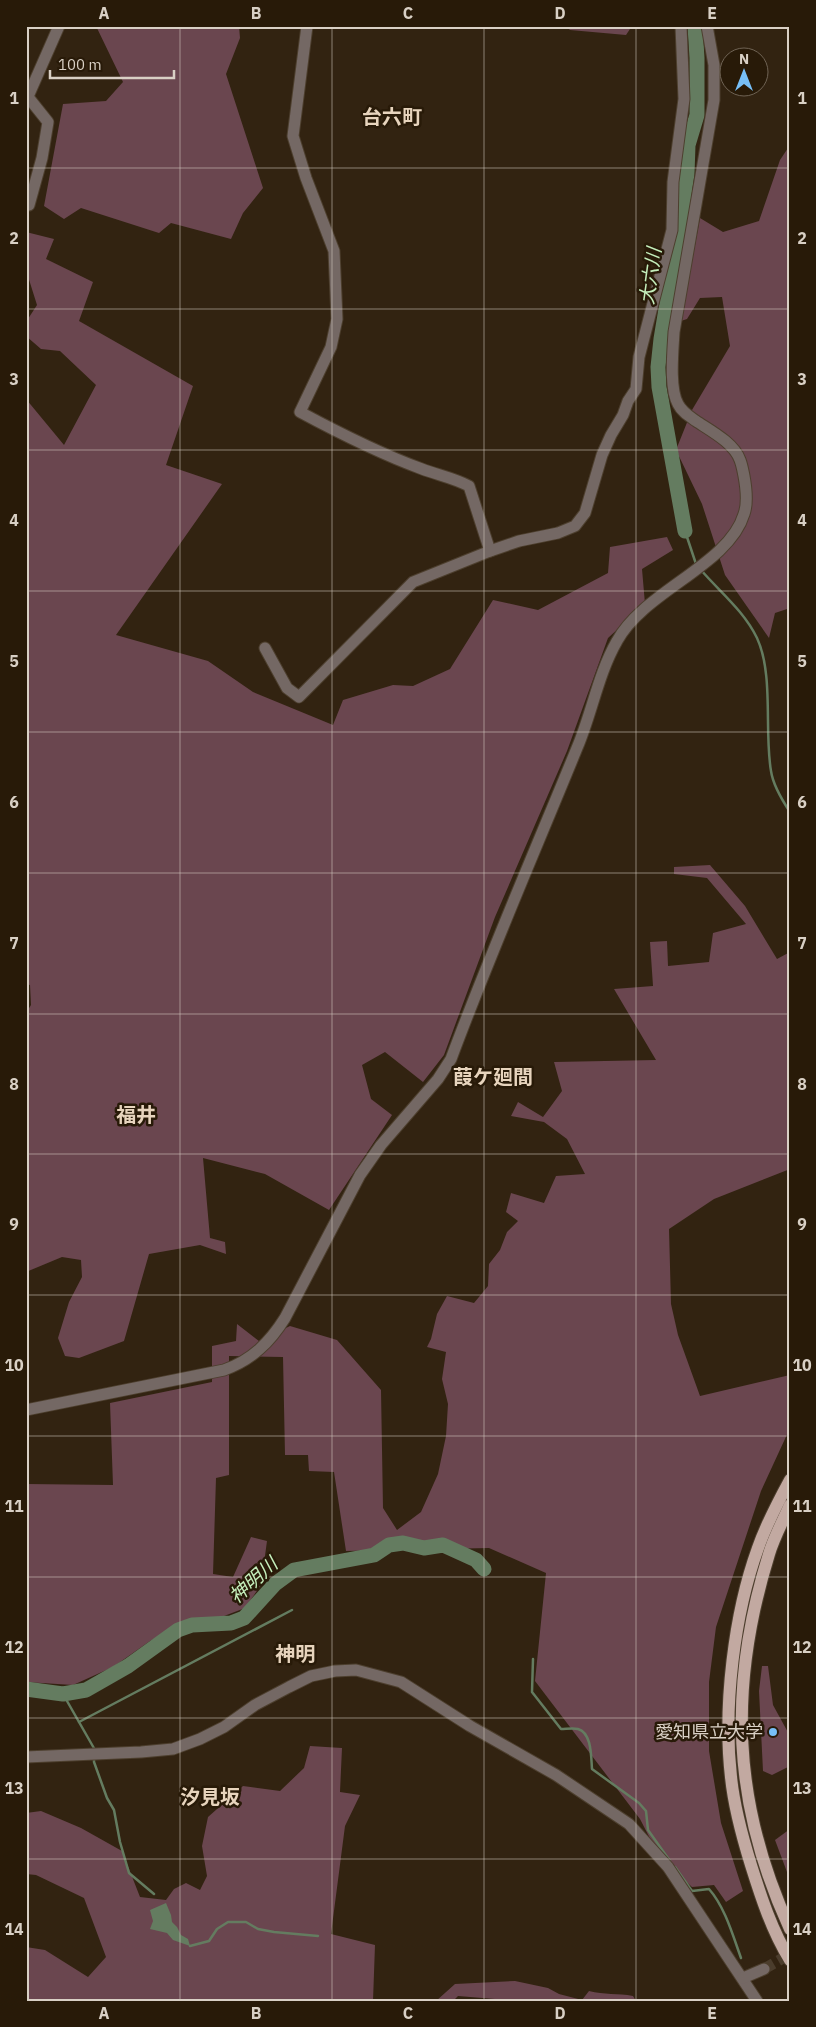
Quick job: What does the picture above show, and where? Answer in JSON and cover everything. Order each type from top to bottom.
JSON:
[{"type":"main road","points":[[790,1480],[758,1548],[746,1589],[738,1629],[731,1685],[729,1746],[736,1810],[745,1846],[760,1897],[790,1960]]},
{"type":"main road","points":[[790,1505],[770,1553],[752,1620],[742,1683],[744,1768],[756,1836],[763,1864],[790,1929]]},
{"type":"street","points":[[29,205],[42,158],[48,122],[27,99],[59,26]]},
{"type":"street","points":[[307,26],[293,136],[306,178],[334,251],[337,319],[332,347],[300,412],[372,448],[469,486],[490,550]]},
{"type":"street","points":[[266,648],[287,688],[298,697],[413,582],[490,550],[558,533],[575,526],[585,513],[602,455],[636,389],[639,357],[672,230],[673,182],[684,100],[681,26]]},
{"type":"street","points":[[26,1410],[224,1370],[241,1364],[259,1351],[273,1337],[286,1318],[360,1175],[381,1145],[438,1079],[451,1058],[507,916],[582,736],[607,661],[617,640],[627,624],[664,592],[711,558],[735,534],[745,513],[746,486],[740,458],[724,440],[683,412],[676,402],[672,363],[674,332],[714,100],[714,65],[707,26]]},
{"type":"street","points":[[26,1756],[173,1749],[200,1739],[224,1727],[254,1705],[303,1680],[336,1671],[356,1670],[402,1682],[470,1726],[556,1774],[629,1824],[668,1866],[757,2001]]},
{"type":"street","points":[[743,1978],[764,1969]]},
{"type":"shaded area","points":[[96,26],[239,26],[240,38],[226,74],[263,188],[243,213],[231,239],[171,223],[159,233],[81,208],[64,219],[44,206],[63,104],[106,101],[123,82]]},
{"type":"shaded area","points":[[566,26],[632,26],[626,35],[570,30]]},
{"type":"shaded area","points":[[790,145],[790,608],[775,613],[769,638],[725,575],[702,504],[676,450],[692,410],[730,346],[722,297],[700,298],[687,319],[681,321],[700,218],[723,232],[759,221],[780,160]]},
{"type":"shaded area","points":[[26,232],[54,239],[46,259],[93,282],[79,321],[193,386],[166,465],[222,484],[116,635],[208,661],[253,692],[333,725],[343,700],[393,685],[413,686],[450,669],[493,600],[538,610],[608,573],[610,547],[667,537],[673,550],[642,569],[645,604],[608,638],[567,751],[495,917],[444,1055],[423,1082],[385,1052],[362,1065],[371,1099],[392,1115],[329,1210],[265,1174],[203,1158],[210,1238],[225,1242],[226,1254],[200,1245],[149,1254],[124,1341],[79,1358],[65,1356],[58,1338],[69,1302],[82,1277],[81,1260],[62,1257],[26,1272],[26,1013],[31,1005],[30,985],[26,984],[26,399],[64,445],[96,385],[60,351],[41,349],[26,336],[26,322],[37,305],[26,270]]},
{"type":"shaded area","points":[[710,865],[745,906],[777,959],[790,952],[790,1169],[714,1199],[669,1229],[671,1304],[678,1335],[700,1396],[790,1375],[790,1428],[761,1491],[716,1627],[709,1682],[709,1751],[721,1823],[743,1891],[726,1902],[714,1885],[692,1887],[660,1858],[640,1819],[535,1681],[546,1573],[489,1548],[346,1551],[334,1472],[309,1471],[308,1455],[285,1455],[283,1357],[229,1356],[229,1475],[216,1478],[213,1574],[233,1577],[251,1537],[267,1541],[261,1585],[245,1608],[211,1621],[189,1620],[150,1641],[113,1667],[73,1685],[26,1682],[26,1484],[113,1485],[110,1403],[212,1382],[212,1346],[236,1341],[237,1324],[259,1341],[290,1326],[337,1340],[381,1390],[383,1508],[397,1530],[421,1512],[438,1474],[446,1436],[448,1404],[442,1379],[446,1352],[427,1347],[431,1339],[437,1314],[447,1296],[474,1303],[488,1286],[489,1264],[500,1250],[507,1232],[518,1221],[506,1212],[511,1193],[544,1203],[556,1176],[585,1174],[567,1139],[544,1122],[511,1116],[518,1102],[543,1117],[562,1091],[554,1062],[656,1060],[614,989],[653,986],[650,942],[667,941],[668,966],[709,962],[713,933],[746,924],[707,878],[674,874],[674,867]]},
{"type":"shaded area","points":[[762,1666],[768,1666],[773,1705],[790,1736],[790,1766],[772,1775],[763,1771],[759,1691]]},
{"type":"shaded area","points":[[310,1746],[342,1748],[340,1792],[360,1795],[345,1826],[331,1934],[375,1945],[373,2001],[26,2001],[26,1947],[45,1950],[88,1977],[106,1957],[84,1898],[36,1875],[26,1874],[26,1813],[41,1811],[81,1828],[122,1851],[140,1897],[166,1900],[174,1889],[186,1883],[200,1890],[207,1876],[202,1846],[208,1817],[243,1786],[280,1791],[304,1768]]},
{"type":"shaded area","points":[[790,1829],[790,1880],[775,1840]]},
{"type":"shaded area","points":[[166,1903],[172,1922],[181,1935],[188,1939],[190,1946],[173,1940],[167,1933],[150,1929],[153,1921],[150,1910]]},
{"type":"shaded area","points":[[515,1981],[548,1988],[559,1994],[582,2000],[589,1991],[633,1996],[636,2001],[520,2001],[458,1996],[453,2001],[436,2001],[455,1984]]},
{"type":"waterway","name":"大六川","points":[[685,531],[659,387],[658,367],[687,174],[688,145],[697,115],[695,26]]},
{"type":"waterway","points":[[685,531],[696,564]]},
{"type":"waterway","points":[[701,570],[739,610],[757,638],[762,653],[767,686],[771,771],[776,787],[790,812]]},
{"type":"waterway","name":"神明川","points":[[26,1689],[63,1694],[86,1690],[128,1666],[178,1630],[192,1625],[231,1623],[244,1618],[275,1584],[294,1570],[374,1555],[389,1545],[403,1543],[424,1548],[443,1545],[476,1560],[484,1569]]},
{"type":"waterway","points":[[79,1722],[292,1610]]},
{"type":"waterway","points":[[533,1659],[532,1692],[561,1729],[578,1729],[583,1731],[590,1746],[592,1769],[639,1803],[646,1811],[648,1830],[670,1861]]},
{"type":"waterway","points":[[63,1694],[95,1750]]},
{"type":"waterway","points":[[94,1758],[107,1798],[114,1810],[120,1842],[129,1873],[154,1894]]},
{"type":"waterway","points":[[675,1867],[692,1891],[709,1889],[715,1896],[728,1922],[741,1958]]},
{"type":"waterway","points":[[190,1946],[209,1941],[217,1929],[228,1922],[246,1922],[258,1929],[274,1932],[318,1936]]},
{"type":"tunnel","points":[[764,1969],[790,1954]]},
{"type":"place","name":"愛知県立大学","points":[[773,1732]]},
{"type":"district","name":"台六町","points":[[392,117]]},
{"type":"district","name":"葭ケ廻間","points":[[493,1077]]},
{"type":"district","name":"福井","points":[[136,1115]]},
{"type":"district","name":"神明","points":[[295,1654]]},
{"type":"district","name":"汐見坂","points":[[210,1797]]}]
